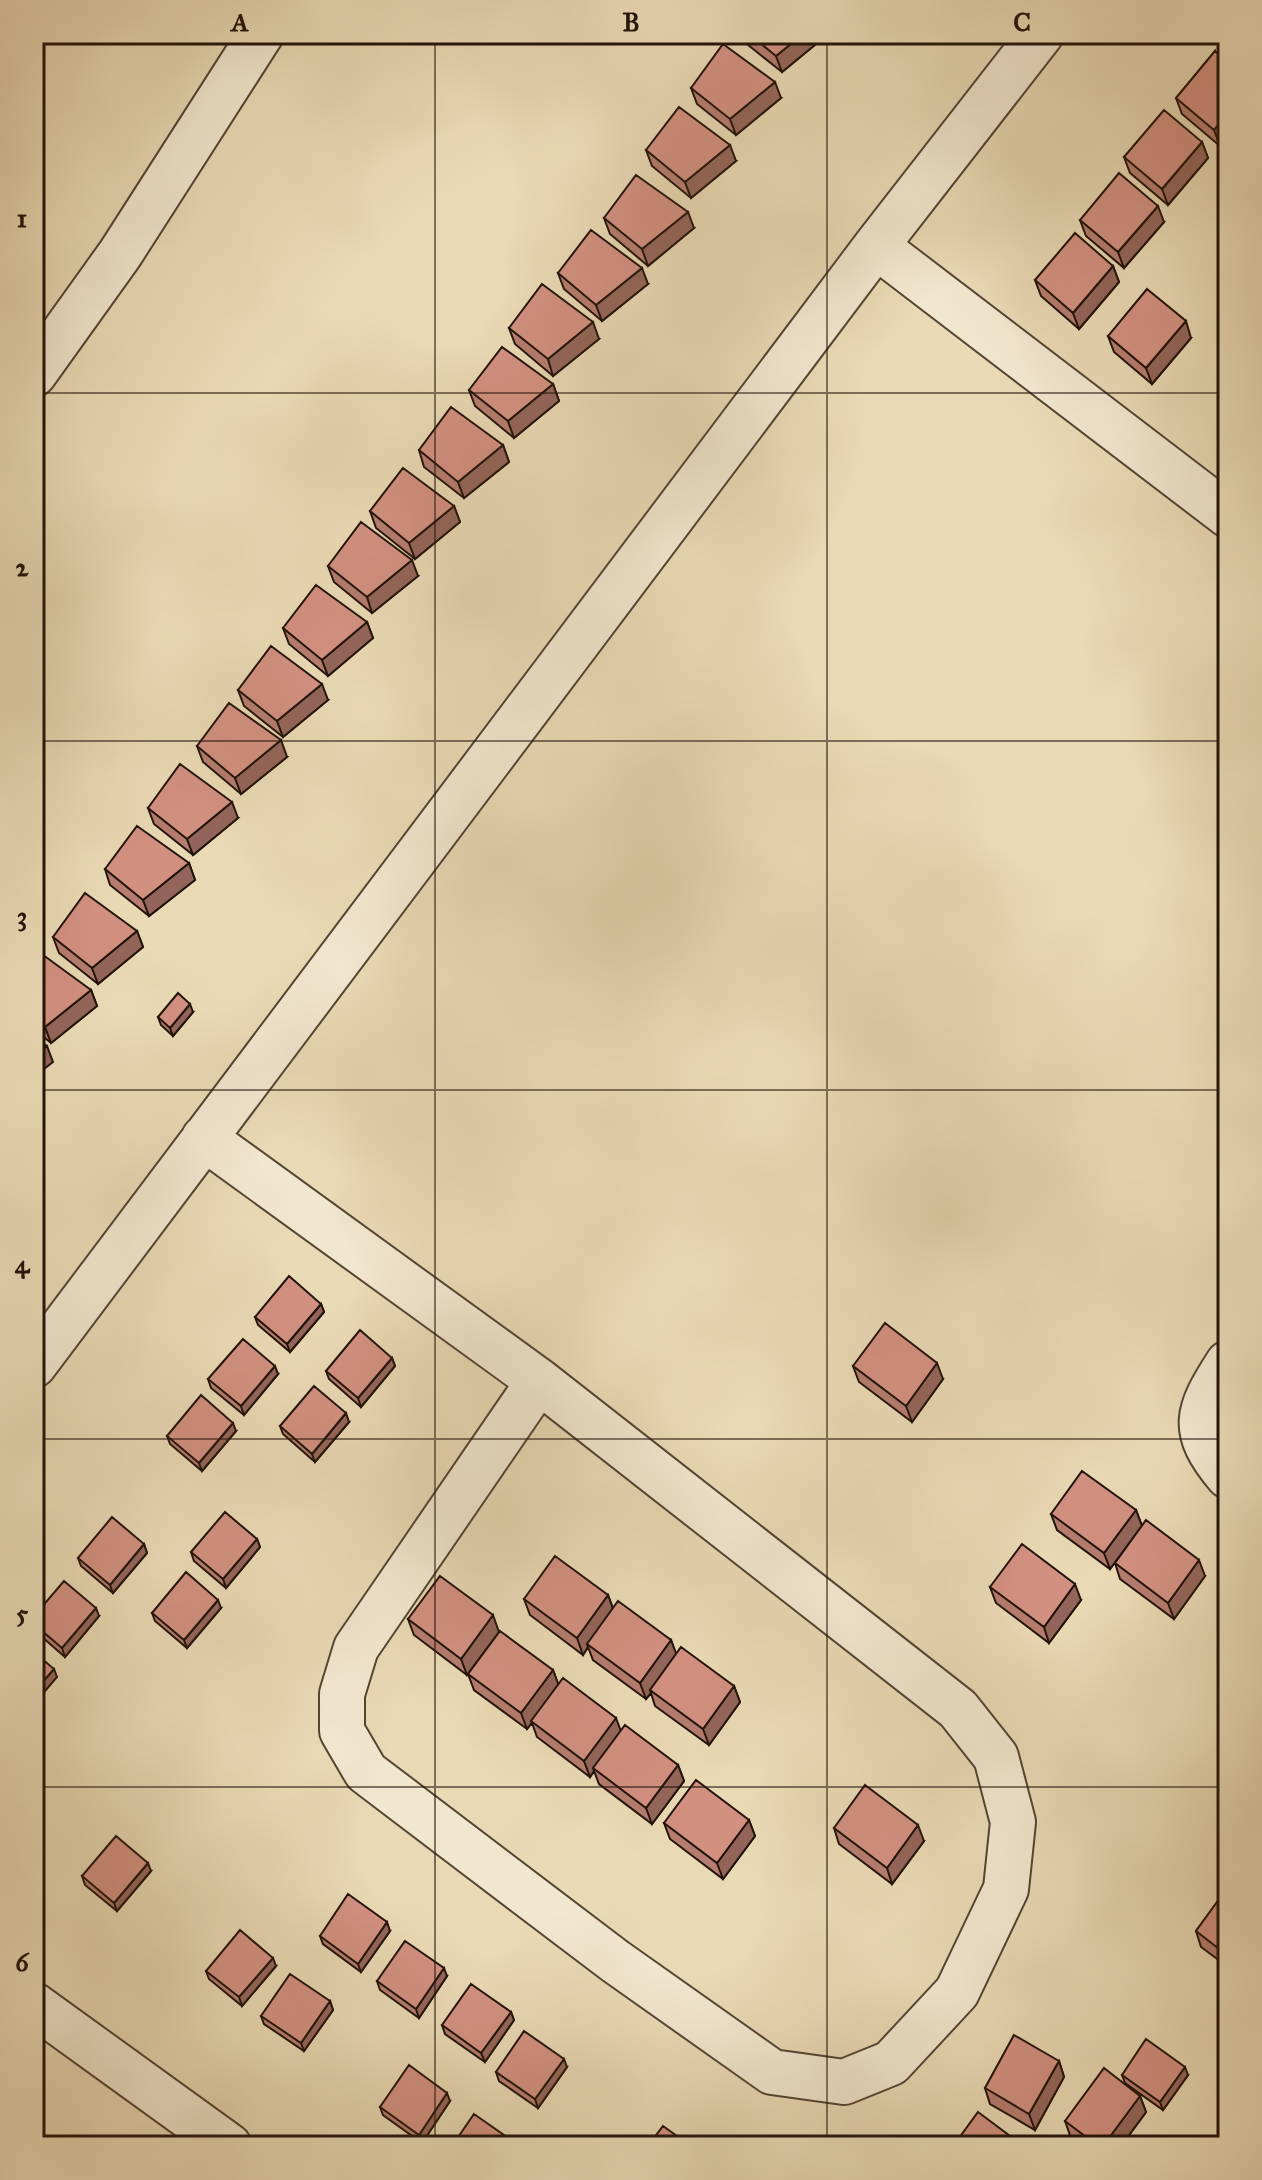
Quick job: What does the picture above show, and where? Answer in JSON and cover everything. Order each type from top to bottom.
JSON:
[{"type":"street","points":[[34,374],[120,254],[261,34]]},
{"type":"street","points":[[34,1365],[876,246],[1041,34]]},
{"type":"street","points":[[876,246],[1222,497]]},
{"type":"street","points":[[204,1138],[539,1381],[958,1709],[996,1757],[1013,1822],[1006,1889],[957,1992],[891,2063],[844,2082],[772,2072],[615,1961],[366,1772],[342,1731],[342,1694],[356,1648],[539,1381]]},
{"type":"street","points":[[1228,1363],[1200,1417],[1207,1451],[1228,1476]]},
{"type":"street","points":[[34,2005],[229,2146]]},
{"type":"building","points":[[749,34],[803,34],[776,56]]},
{"type":"building","points":[[723,44],[775,82],[730,119],[691,88]]},
{"type":"building","points":[[1215,51],[1228,62],[1228,113],[1214,130],[1176,98]]},
{"type":"building","points":[[679,107],[730,145],[685,182],[646,150]]},
{"type":"building","points":[[1164,110],[1202,142],[1162,189],[1124,157]]},
{"type":"building","points":[[1119,173],[1158,206],[1118,252],[1080,220]]},
{"type":"building","points":[[636,175],[688,212],[642,249],[604,218]]},
{"type":"building","points":[[591,230],[642,268],[596,305],[558,273]]},
{"type":"building","points":[[1075,233],[1113,266],[1073,313],[1035,280]]},
{"type":"building","points":[[542,284],[593,322],[548,359],[509,328]]},
{"type":"building","points":[[1147,289],[1186,321],[1146,368],[1108,336]]},
{"type":"building","points":[[502,347],[553,384],[508,421],[469,390]]},
{"type":"building","points":[[451,407],[503,445],[458,482],[419,450]]},
{"type":"building","points":[[403,468],[454,506],[409,543],[370,511]]},
{"type":"building","points":[[361,522],[412,560],[367,597],[328,566]]},
{"type":"building","points":[[316,585],[367,622],[322,660],[283,628]]},
{"type":"building","points":[[271,646],[322,684],[277,721],[238,690]]},
{"type":"building","points":[[229,703],[281,740],[235,778],[197,746]]},
{"type":"building","points":[[180,764],[232,802],[187,839],[148,808]]},
{"type":"building","points":[[137,826],[189,863],[143,900],[105,869]]},
{"type":"building","points":[[85,893],[137,931],[92,968],[53,937]]},
{"type":"building","points":[[39,952],[91,990],[45,1027],[34,1018],[34,959]]},
{"type":"building","points":[[178,993],[190,1004],[170,1028],[158,1017]]},
{"type":"building","points":[[34,1036],[47,1046],[34,1056]]},
{"type":"building","points":[[289,1276],[321,1304],[287,1344],[255,1317]]},
{"type":"building","points":[[885,1323],[937,1363],[906,1406],[853,1366]]},
{"type":"building","points":[[360,1330],[392,1358],[358,1398],[326,1371]]},
{"type":"building","points":[[243,1339],[275,1366],[241,1406],[208,1379]]},
{"type":"building","points":[[314,1386],[346,1413],[312,1454],[280,1426]]},
{"type":"building","points":[[201,1395],[233,1423],[199,1463],[167,1436]]},
{"type":"building","points":[[1082,1471],[1136,1510],[1104,1553],[1051,1514]]},
{"type":"building","points":[[225,1512],[257,1539],[223,1579],[191,1552]]},
{"type":"building","points":[[112,1517],[144,1544],[110,1585],[78,1558]]},
{"type":"building","points":[[1146,1520],[1199,1560],[1168,1603],[1115,1563]]},
{"type":"building","points":[[1022,1544],[1075,1584],[1044,1627],[990,1587]]},
{"type":"building","points":[[555,1556],[608,1595],[577,1638],[524,1599]]},
{"type":"building","points":[[186,1572],[218,1600],[184,1640],[152,1613]]},
{"type":"building","points":[[440,1576],[493,1615],[461,1659],[408,1619]]},
{"type":"building","points":[[64,1581],[96,1608],[62,1648],[34,1624],[34,1616]]},
{"type":"building","points":[[618,1601],[671,1640],[640,1683],[587,1644]]},
{"type":"building","points":[[500,1631],[553,1670],[521,1713],[468,1674]]},
{"type":"building","points":[[681,1647],[734,1686],[703,1729],[650,1690]]},
{"type":"building","points":[[34,1652],[54,1669],[34,1692]]},
{"type":"building","points":[[563,1678],[616,1718],[584,1761],[531,1721]]},
{"type":"building","points":[[625,1725],[678,1765],[646,1808],[593,1768]]},
{"type":"building","points":[[696,1780],[749,1820],[717,1863],[664,1823]]},
{"type":"building","points":[[865,1785],[918,1825],[887,1868],[834,1828]]},
{"type":"building","points":[[116,1836],[148,1863],[114,1903],[82,1876]]},
{"type":"building","points":[[1228,1887],[1228,1956],[1196,1931]]},
{"type":"building","points":[[348,1894],[387,1922],[358,1964],[320,1936]]},
{"type":"building","points":[[240,1930],[273,1958],[239,1997],[206,1971]]},
{"type":"building","points":[[405,1941],[444,1968],[416,2009],[377,1981]]},
{"type":"building","points":[[290,1974],[330,2001],[301,2043],[261,2016]]},
{"type":"building","points":[[471,1984],[511,2012],[481,2053],[442,2025]]},
{"type":"building","points":[[524,2031],[564,2059],[535,2099],[496,2072]]},
{"type":"building","points":[[1014,2035],[1059,2061],[1029,2114],[985,2088]]},
{"type":"building","points":[[1146,2039],[1185,2067],[1160,2102],[1122,2075]]},
{"type":"building","points":[[409,2065],[447,2093],[419,2135],[380,2107]]},
{"type":"building","points":[[1104,2068],[1140,2096],[1103,2146],[1098,2146],[1065,2121]]},
{"type":"building","points":[[978,2112],[1014,2139],[1009,2146],[954,2145]]},
{"type":"building","points":[[474,2114],[514,2142],[511,2146],[452,2146]]},
{"type":"building","points":[[663,2126],[691,2146],[648,2146]]}]
